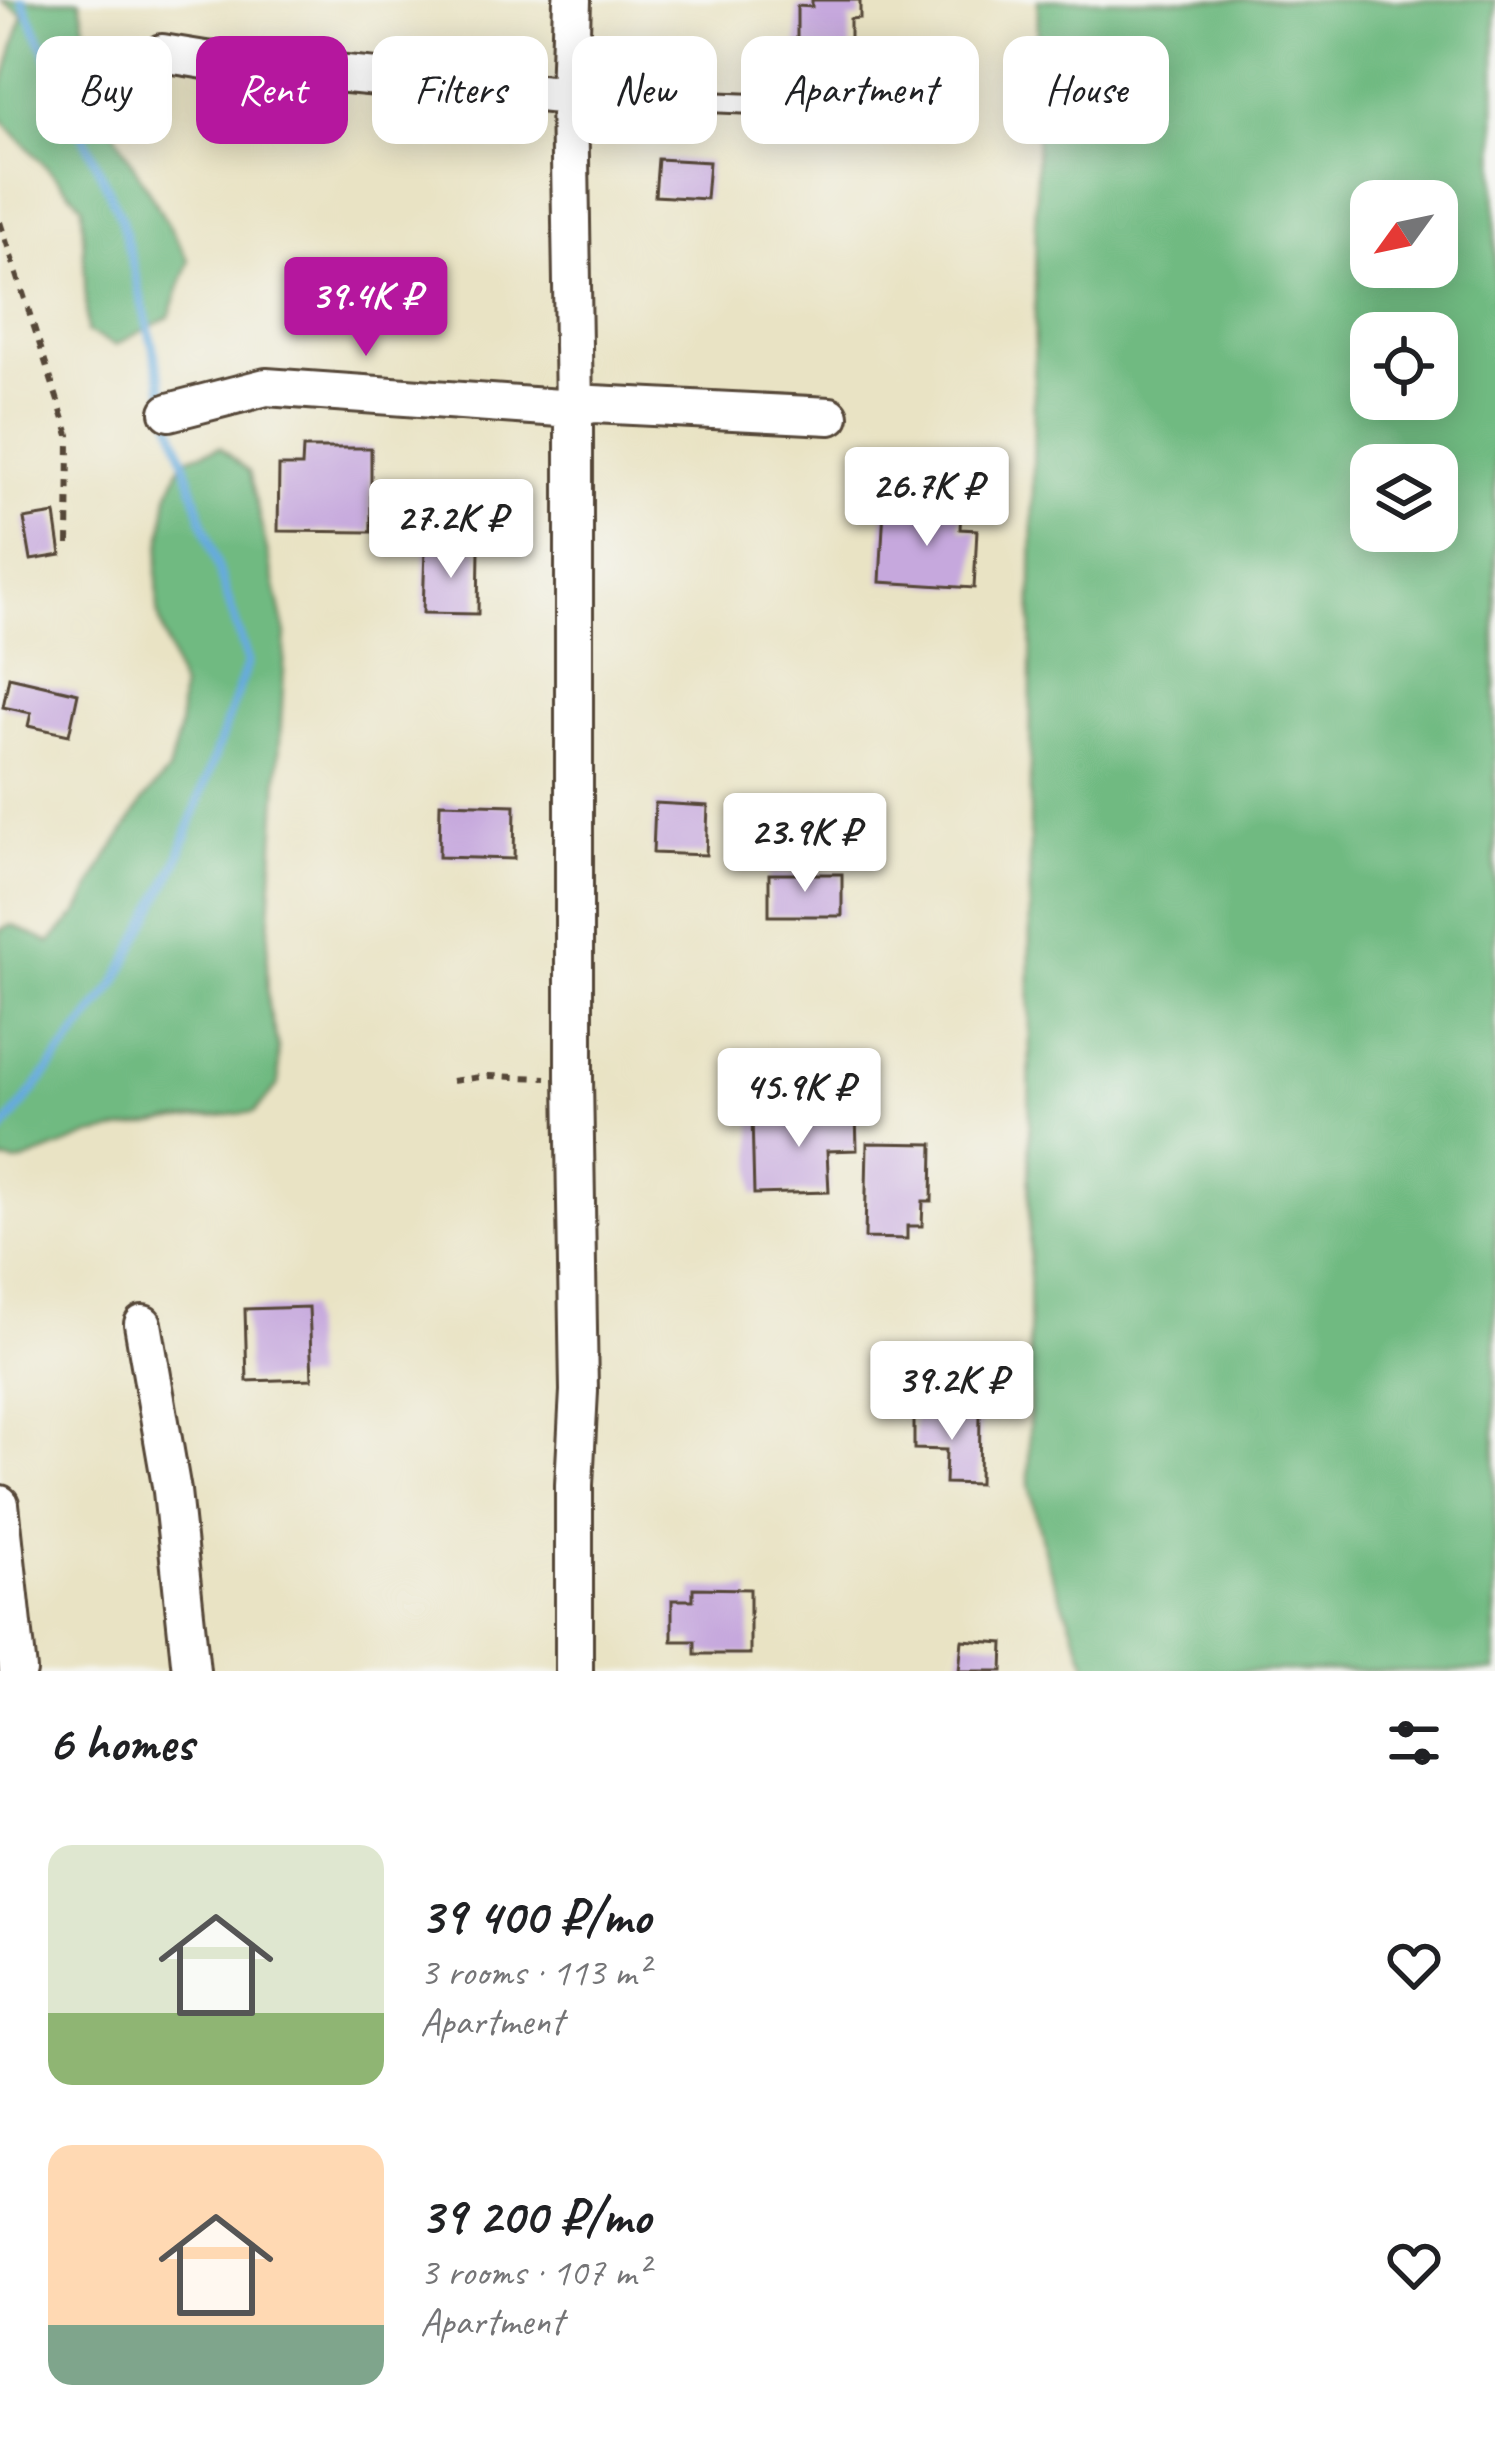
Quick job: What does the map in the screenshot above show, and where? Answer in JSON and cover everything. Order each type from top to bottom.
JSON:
[{"type":"street","points":[[572,0],[579,1391],[574,1671]]},
{"type":"street","points":[[172,55],[569,96]]},
{"type":"street","points":[[169,412],[266,387],[574,409],[593,404],[830,416]]},
{"type":"street","points":[[142,1324],[172,1491],[191,1671]]},
{"type":"street","points":[[0,1504],[18,1671]]},
{"type":"lane","points":[[569,96],[741,103]]},
{"type":"path","points":[[0,222],[69,435],[68,549]]},
{"type":"path","points":[[452,1081],[488,1076],[574,1078]]},
{"type":"green space","points":[[0,0],[80,0],[87,36],[36,36],[36,144],[122,144],[189,261],[169,317],[115,345],[87,332],[82,205],[0,118],[0,94],[23,14]]},
{"type":"green space","points":[[1038,0],[1495,0],[1495,1671],[1090,1671],[1047,1562],[1029,1485],[1037,144],[1169,144],[1169,36],[1038,36]]},
{"type":"green space","points":[[220,447],[249,472],[286,634],[267,967],[279,1084],[255,1112],[91,1135],[18,1163],[0,1160],[0,930],[12,925],[50,943],[79,912],[143,801],[168,772],[179,732],[181,689],[158,614],[157,572],[168,495],[183,459]]},
{"type":"building","points":[[812,0],[860,0],[860,18],[850,19],[850,36],[797,36],[797,6],[812,7]]},
{"type":"building","points":[[658,159],[709,162],[706,199],[655,196]]},
{"type":"building","points":[[303,448],[371,448],[371,532],[278,531],[279,466],[302,466]]},
{"type":"building","points":[[884,508],[961,512],[960,529],[977,530],[974,588],[880,582]]},
{"type":"building","points":[[55,514],[61,555],[31,560],[24,519]]},
{"type":"building","points":[[425,548],[479,549],[478,614],[423,613]]},
{"type":"building","points":[[9,677],[78,693],[69,735],[28,726],[31,713],[3,707]]},
{"type":"building","points":[[440,803],[515,805],[514,859],[439,857]]},
{"type":"building","points":[[655,803],[708,806],[706,855],[653,853]]},
{"type":"building","points":[[769,874],[842,874],[842,916],[769,916]]},
{"type":"building","points":[[856,1112],[857,1150],[827,1151],[829,1192],[754,1194],[752,1116]]},
{"type":"building","points":[[867,1143],[933,1144],[932,1201],[923,1201],[922,1226],[907,1226],[907,1239],[865,1238]]},
{"type":"building","points":[[309,1307],[312,1379],[247,1381],[245,1309]]},
{"type":"building","points":[[914,1413],[980,1414],[979,1484],[945,1483],[946,1450],[914,1449]]},
{"type":"building","points":[[693,1588],[750,1589],[750,1654],[695,1654],[695,1641],[672,1641],[672,1600],[693,1600]]},
{"type":"building","points":[[962,1640],[1004,1643],[1003,1671],[959,1671]]},
{"type":"waterway","points":[[22,0],[121,218],[167,404]]},
{"type":"waterway","points":[[0,1134],[116,983],[176,865],[248,662],[171,420]]}]
